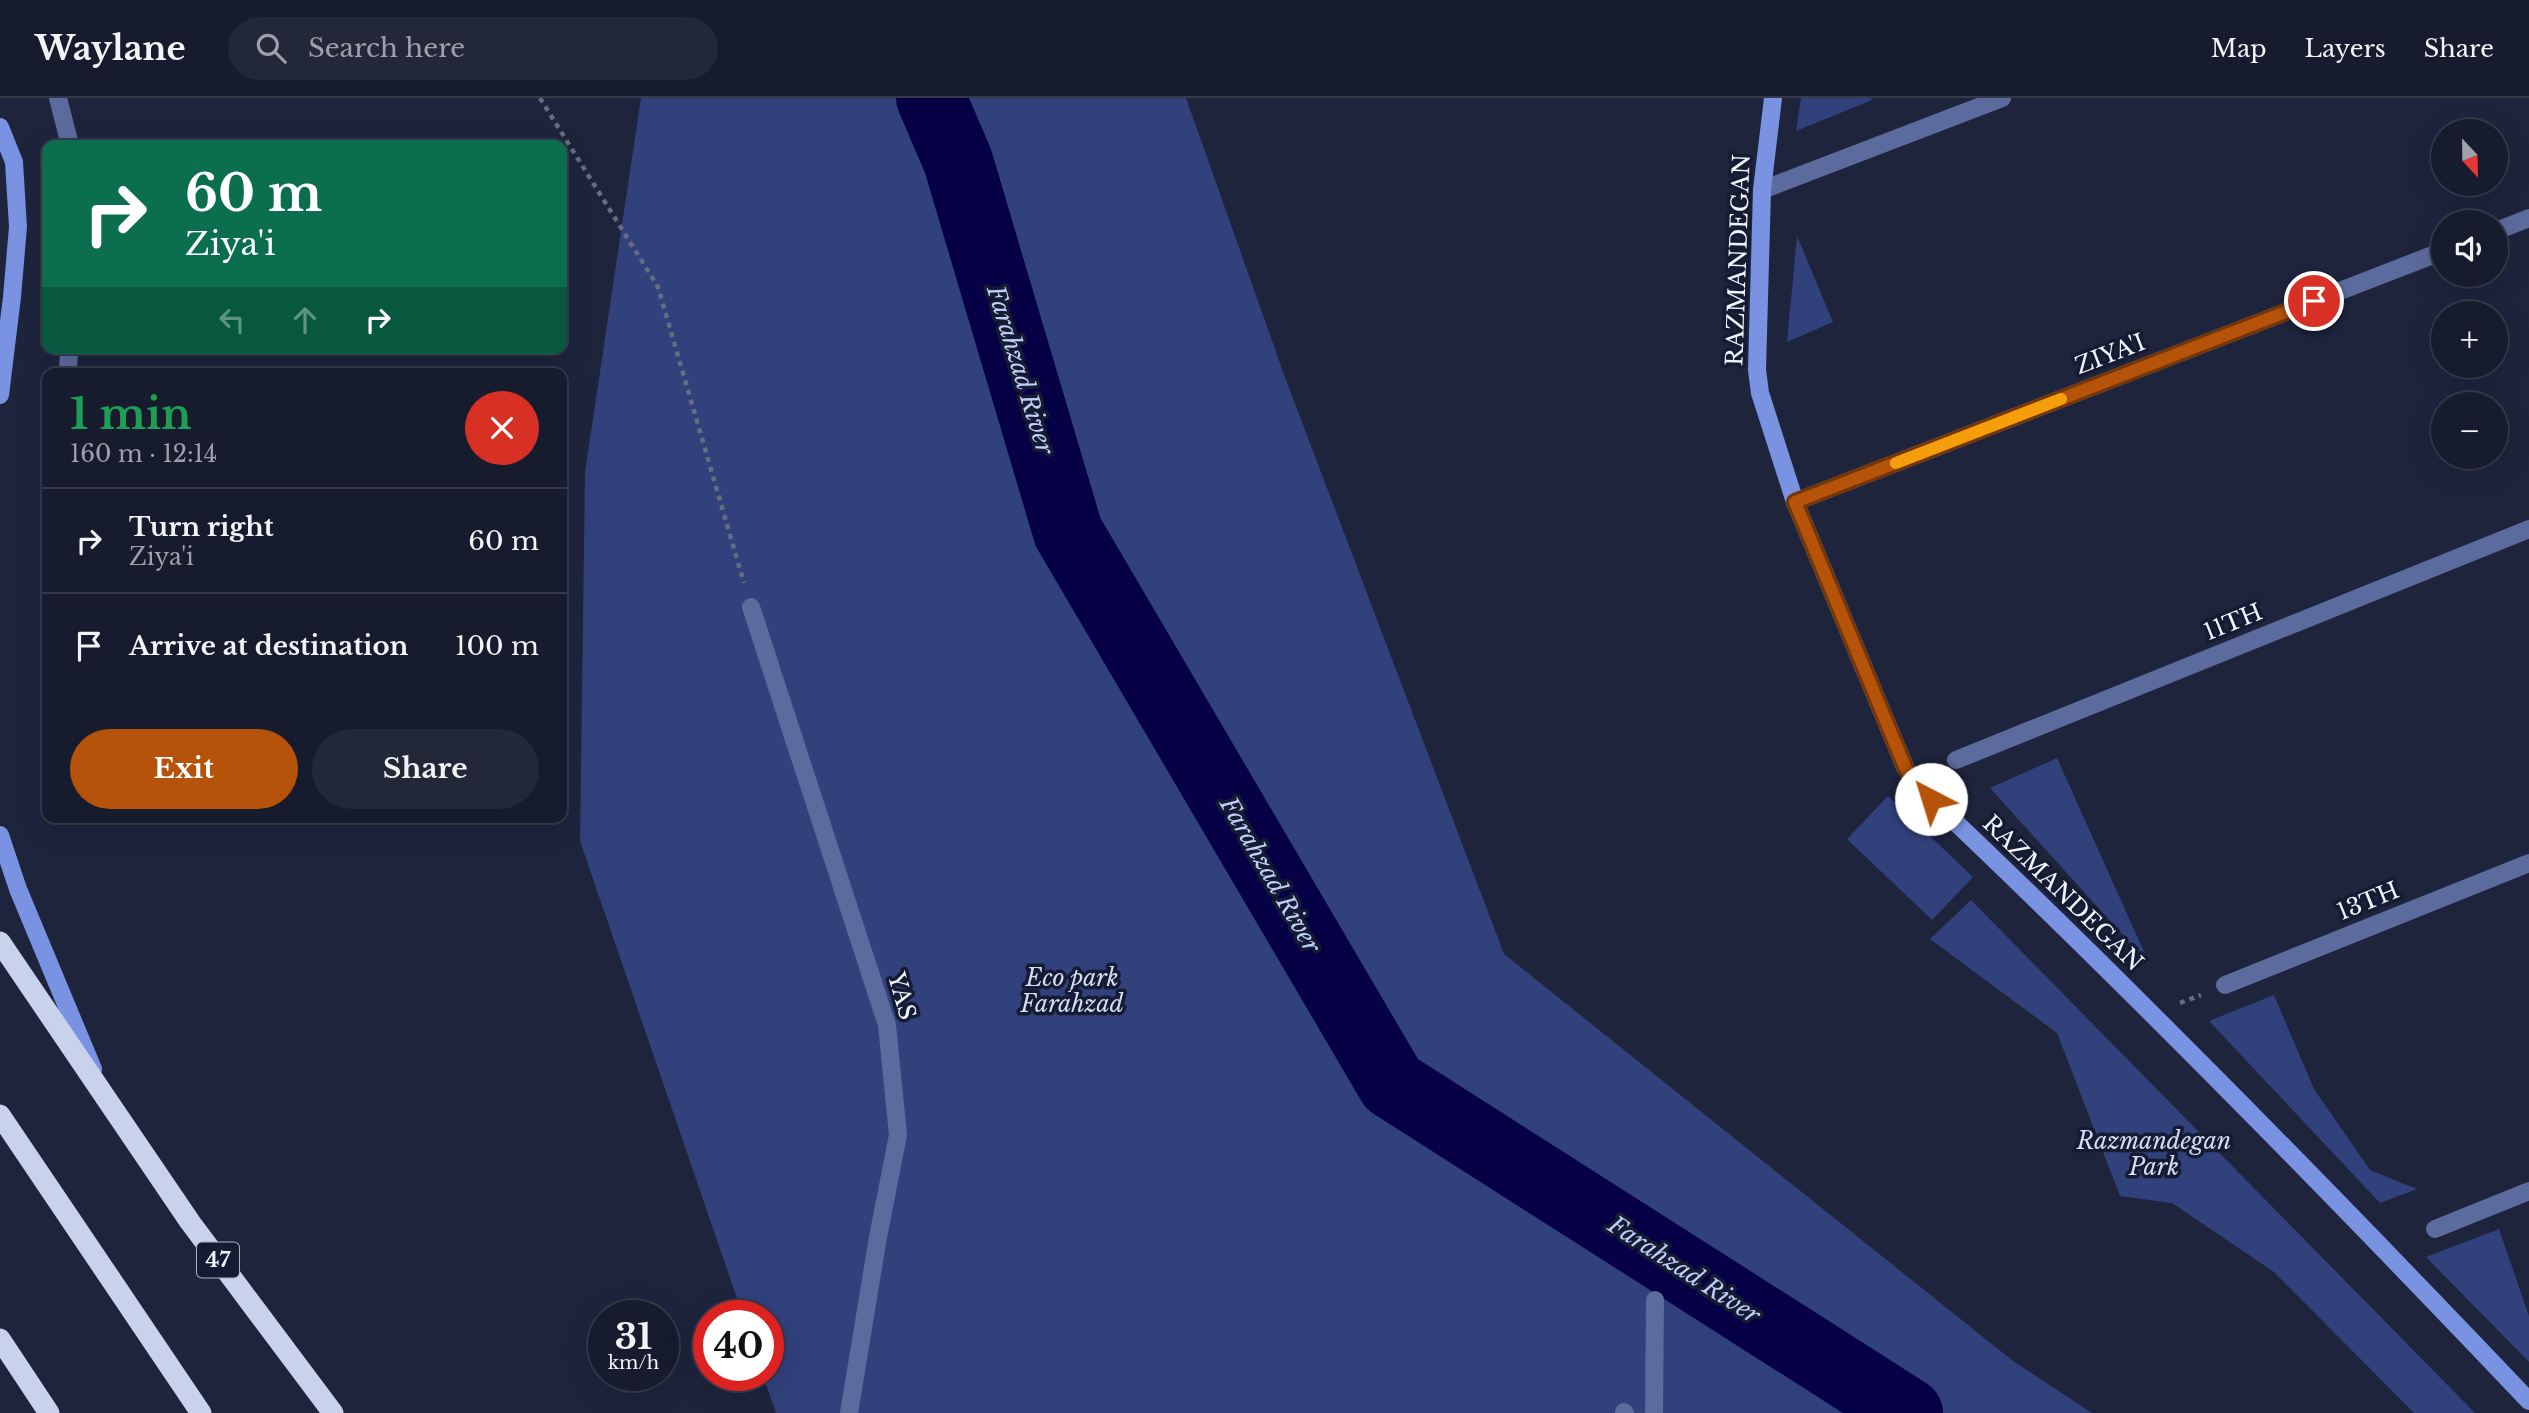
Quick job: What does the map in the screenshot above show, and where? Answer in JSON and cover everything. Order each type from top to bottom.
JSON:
[{"type":"highway","name":"47","points":[[0,942],[190,1222],[333,1413]]},
{"type":"highway","points":[[0,1115],[201,1413]]},
{"type":"highway","points":[[0,1339],[49,1413]]},
{"type":"street","points":[[58,98],[69,140]]},
{"type":"street","name":"RAZMANDEGAN","points":[[1773,98],[1762,190],[1757,370],[1760,393],[1795,502],[1905,767],[1914,782],[2153,1014],[2529,1401]]},
{"type":"street","points":[[1762,190],[2002,98]]},
{"type":"street","points":[[0,127],[14,162],[18,227],[0,395]]},
{"type":"street","points":[[2508,226],[2529,218]]},
{"type":"street","name":"ZIYA'I","points":[[1795,502],[2431,256]]},
{"type":"street","name":"11TH","points":[[1956,761],[2529,529]]},
{"type":"street","name":"YAS","points":[[751,607],[887,1025],[898,1135],[849,1413]]},
{"type":"street","points":[[0,835],[18,889],[108,1104]]},
{"type":"street","name":"13TH","points":[[2225,985],[2529,863]]},
{"type":"street","points":[[2435,1228],[2529,1191]]},
{"type":"street","points":[[1654,1413],[1655,1300]]},
{"type":"path","points":[[540,98],[566,140]]},
{"type":"path","points":[[567,141],[658,287],[751,607]]},
{"type":"path","points":[[2153,1014],[2225,985]]},
{"type":"green space","name":"Eco park Farahzad","points":[[641,98],[1186,98],[1286,380],[1504,954],[2013,1361],[2092,1413],[776,1413],[768,1391],[784,1391],[784,1300],[738,1300],[580,841],[585,472]]},
{"type":"green space","points":[[1801,98],[1871,98],[1872,100],[1796,131]]},
{"type":"green space","points":[[1797,236],[1833,322],[1787,342]]},
{"type":"green space","points":[[2057,758],[2150,965],[1990,788]]},
{"type":"green space","points":[[1888,796],[1973,877],[1932,920],[1847,839]]},
{"type":"green space","name":"Razmandegan Park","points":[[1971,900],[2475,1413],[2414,1413],[2274,1272],[2172,1203],[2120,1196],[2057,1033],[1930,939]]},
{"type":"green space","points":[[2274,995],[2314,1089],[2370,1170],[2417,1189],[2380,1203],[2209,1021]]},
{"type":"green space","points":[[2499,1229],[2529,1316],[2529,1362],[2426,1257]]},
{"type":"waterway","name":"Farahzad River","points":[[931,98],[958,161],[1068,532],[1392,1084],[1908,1413]]},
{"type":"slow traffic","points":[[1896,463],[2061,399]]},
{"type":"route","points":[[1931,799],[1914,782],[1905,767],[1795,502],[2314,301]]}]
